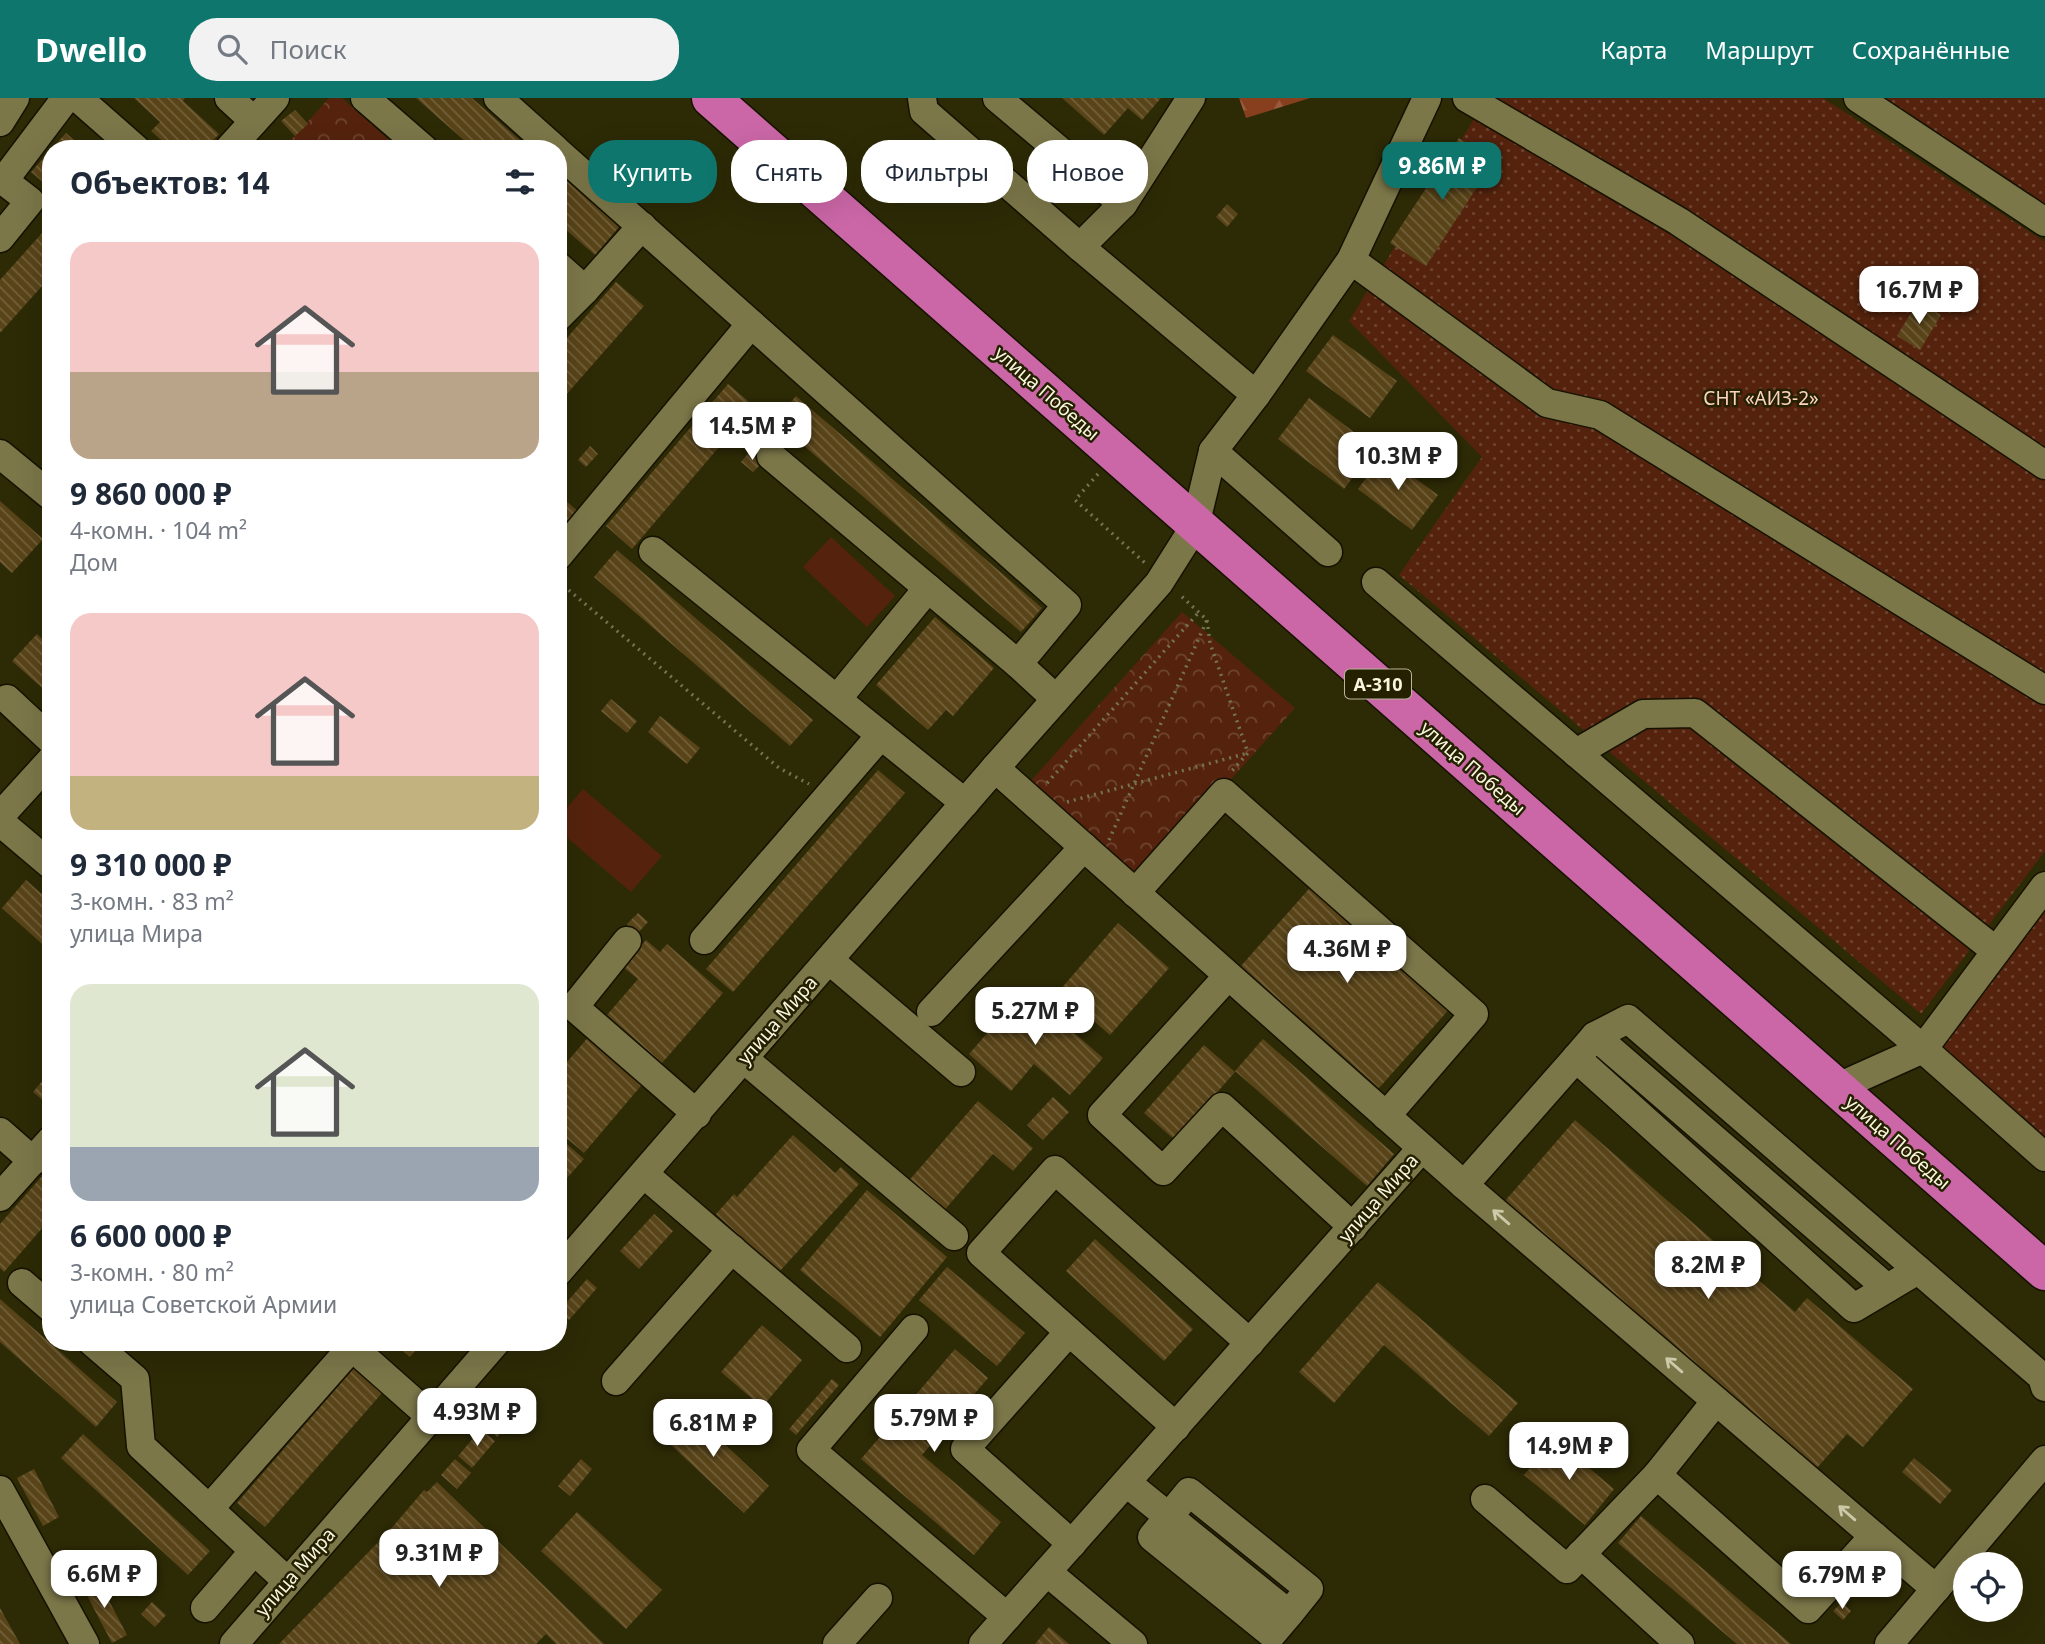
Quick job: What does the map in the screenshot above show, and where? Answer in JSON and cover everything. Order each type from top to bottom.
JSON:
[{"type":"highway","name":"улица Победы","points":[[710,98],[2045,1271]]},
{"type":"street","points":[[0,122],[15,98]]},
{"type":"street","points":[[0,238],[30,201],[6,181],[66,98]]},
{"type":"street","points":[[78,98],[126,140]]},
{"type":"street","points":[[229,98],[254,121]]},
{"type":"street","points":[[237,140],[275,98]]},
{"type":"street","points":[[365,98],[414,140]]},
{"type":"street","points":[[498,98],[546,140]]},
{"type":"street","points":[[922,98],[924,111],[1256,395]]},
{"type":"street","points":[[997,98],[1123,204]]},
{"type":"street","points":[[1080,247],[1123,204],[1191,98]]},
{"type":"street","points":[[1328,552],[1213,452],[1351,260],[1427,98]]},
{"type":"street","points":[[1467,98],[1678,221],[2045,465]]},
{"type":"street","points":[[1859,98],[2042,217]]},
{"type":"street","points":[[567,159],[1067,605],[1018,664]]},
{"type":"street","points":[[567,308],[642,226]]},
{"type":"street","points":[[1351,260],[1547,402],[1600,415],[2045,690]]},
{"type":"street","points":[[567,274],[585,290]]},
{"type":"street","points":[[567,545],[751,324]]},
{"type":"street","name":"улица Мира","points":[[567,1262],[1159,583],[1195,526],[1213,452]]},
{"type":"street","points":[[0,454],[42,489]]},
{"type":"street","points":[[771,456],[1056,699]]},
{"type":"street","points":[[653,551],[965,803]]},
{"type":"street","points":[[1376,582],[1616,784],[2045,1157]]},
{"type":"street","points":[[837,699],[928,588]]},
{"type":"street","points":[[7,699],[42,732]]},
{"type":"street","points":[[1576,753],[1643,714],[1695,713],[1996,951]]},
{"type":"street","points":[[704,940],[881,735]]},
{"type":"street","name":"улица Мира","points":[[983,1644],[1422,1148],[995,768]]},
{"type":"street","points":[[0,816],[42,770]]},
{"type":"street","points":[[1135,892],[1224,793],[1474,1014],[1385,1116]]},
{"type":"street","points":[[0,822],[42,853]]},
{"type":"street","points":[[931,1012],[1083,847]]},
{"type":"street","points":[[1836,1088],[1923,1049],[2045,886]]},
{"type":"street","points":[[627,941],[574,1007],[697,1114]]},
{"type":"street","points":[[829,960],[961,1072]]},
{"type":"street","points":[[1228,976],[1102,1115],[1163,1171],[1222,1107],[1353,1227]]},
{"type":"street","points":[[1464,1185],[1595,1037],[1628,1019],[2042,1377],[2045,1387]]},
{"type":"street","points":[[1595,1037],[1887,1288]]},
{"type":"street","points":[[1576,1058],[1854,1308],[1917,1270]]},
{"type":"street","points":[[744,1059],[954,1236]]},
{"type":"street","points":[[0,1132],[42,1150],[0,1197]]},
{"type":"street","points":[[1422,1148],[1936,1589]]},
{"type":"street","points":[[1176,1427],[981,1253],[1055,1170],[1250,1343]]},
{"type":"street","points":[[645,1174],[847,1348]]},
{"type":"street","points":[[616,1381],[732,1249]]},
{"type":"street","points":[[22,1283],[42,1300]]},
{"type":"street","points":[[914,1329],[811,1450],[1007,1617]]},
{"type":"street","points":[[1069,1332],[965,1449],[1072,1544]]},
{"type":"street","points":[[102,1351],[135,1379],[141,1446],[287,1581]]},
{"type":"street","points":[[209,1509],[345,1351]]},
{"type":"street","points":[[359,1351],[431,1416]]},
{"type":"street","name":"улица Мира","points":[[234,1644],[488,1351]]},
{"type":"street","points":[[1485,1499],[1567,1569],[1657,1475],[1716,1401]]},
{"type":"street","points":[[1889,1644],[2045,1460]]},
{"type":"street","points":[[1657,1475],[1808,1609],[1874,1536]]},
{"type":"street","points":[[1127,1483],[1169,1517]]},
{"type":"street","points":[[0,1490],[85,1644]]},
{"type":"street","points":[[1189,1492],[1309,1589],[1272,1634],[1152,1537],[1169,1517],[1189,1492]]},
{"type":"street","points":[[205,1608],[254,1551]]},
{"type":"street","points":[[1581,1554],[1680,1644]]},
{"type":"street","points":[[1047,1572],[1133,1644]]},
{"type":"street","points":[[837,1644],[878,1598]]},
{"type":"path","points":[[567,589],[779,768],[829,795]]},
{"type":"path","points":[[1040,792],[1199,612]]},
{"type":"path","points":[[1208,620],[1210,643],[1248,753]]},
{"type":"path","points":[[1230,773],[1248,753]]},
{"type":"path","points":[[1055,805],[1248,753]]},
{"type":"green space","points":[[329,98],[342,98],[389,140],[291,140]]},
{"type":"green space","points":[[1239,98],[1310,98],[1246,118]]},
{"type":"green space","name":"СНТ «АИЗ-2»","points":[[1487,98],[1823,98],[2045,242],[2045,851],[1921,1014],[1399,575],[1482,457],[1349,321]]},
{"type":"green space","points":[[1880,98],[2045,98],[2045,208]]},
{"type":"green space","points":[[831,537],[895,596],[867,627],[803,567]]},
{"type":"green space","points":[[1182,612],[1295,708],[1135,886],[1029,783]]},
{"type":"green space","points":[[583,789],[662,856],[631,892],[567,838],[567,808]]},
{"type":"green space","points":[[2045,886],[2045,1157],[1924,1049]]},
{"type":"building","points":[[134,98],[185,98],[183,101],[219,134],[213,140],[161,140],[151,131],[160,122]]},
{"type":"building","points":[[416,98],[472,98],[520,140],[464,140]]},
{"type":"building","points":[[1062,98],[1161,98],[1142,120],[1128,108],[1104,135]]},
{"type":"building","points":[[295,110],[308,124],[295,136],[281,121]]},
{"type":"building","points":[[66,133],[74,140],[59,140]]},
{"type":"building","points":[[1459,138],[1494,161],[1426,266],[1390,243]]},
{"type":"building","points":[[42,160],[42,181],[31,172]]},
{"type":"building","points":[[567,181],[588,200],[588,203],[592,203],[619,227],[595,255],[567,231]]},
{"type":"building","points":[[1227,204],[1238,214],[1227,227],[1216,217]]},
{"type":"building","points":[[42,233],[42,286],[0,333],[0,280]]},
{"type":"building","points":[[616,282],[644,306],[567,394],[567,338]]},
{"type":"building","points":[[1918,301],[1941,315],[1920,350],[1897,336]]},
{"type":"building","points":[[1333,335],[1397,381],[1370,418],[1306,371]]},
{"type":"building","points":[[728,384],[754,406],[632,549],[606,526]]},
{"type":"building","points":[[796,396],[1042,608],[1021,632],[775,421]]},
{"type":"building","points":[[1309,398],[1375,448],[1344,489],[1278,439]]},
{"type":"building","points":[[590,446],[598,454],[586,467],[578,460]]},
{"type":"building","points":[[750,451],[763,462],[753,472],[741,462]]},
{"type":"building","points":[[1383,455],[1438,495],[1412,530],[1358,489]]},
{"type":"building","points":[[0,501],[42,540],[12,573],[0,562]]},
{"type":"building","points":[[567,502],[580,513],[567,528]]},
{"type":"building","points":[[617,550],[813,720],[790,746],[594,577]]},
{"type":"building","points":[[935,617],[994,668],[953,716],[946,710],[928,730],[876,685]]},
{"type":"building","points":[[37,634],[42,639],[42,688],[12,661]]},
{"type":"building","points":[[611,699],[637,721],[627,733],[601,711]]},
{"type":"building","points":[[660,716],[700,748],[687,764],[648,732]]},
{"type":"building","points":[[878,770],[905,793],[733,992],[706,969]]},
{"type":"building","points":[[26,880],[42,894],[42,944],[2,908]]},
{"type":"building","points":[[1315,882],[1453,1005],[1379,1088],[1241,966]]},
{"type":"building","points":[[638,913],[648,922],[637,934],[627,924]]},
{"type":"building","points":[[1118,923],[1169,968],[1110,1035],[1059,991]]},
{"type":"building","points":[[646,940],[660,952],[667,944],[723,993],[662,1063],[607,1015],[638,979],[623,967]]},
{"type":"building","points":[[1025,990],[1103,1058],[1070,1095],[1034,1064],[1011,1091],[969,1054]]},
{"type":"building","points":[[590,1035],[645,1081],[584,1153],[567,1139],[567,1062]]},
{"type":"building","points":[[1263,1039],[1394,1154],[1367,1186],[1235,1071]]},
{"type":"building","points":[[1204,1045],[1235,1072],[1175,1140],[1144,1113]]},
{"type":"building","points":[[42,1081],[42,1100],[33,1092]]},
{"type":"building","points":[[1053,1097],[1069,1112],[1043,1140],[1027,1125]]},
{"type":"building","points":[[978,1101],[1033,1148],[1013,1171],[993,1154],[941,1214],[906,1184]]},
{"type":"building","points":[[1575,1120],[1795,1312],[1807,1298],[1913,1389],[1863,1447],[1847,1434],[1816,1469],[1505,1201]]},
{"type":"building","points":[[793,1135],[835,1173],[841,1167],[859,1184],[779,1272],[716,1214],[734,1194],[737,1197]]},
{"type":"building","points":[[567,1144],[584,1159],[567,1178]]},
{"type":"building","points":[[42,1176],[42,1228],[4,1272],[0,1268],[0,1224]]},
{"type":"building","points":[[867,1190],[947,1257],[880,1337],[800,1270]]},
{"type":"building","points":[[654,1214],[673,1231],[639,1269],[620,1251]]},
{"type":"building","points":[[1095,1239],[1193,1329],[1164,1361],[1066,1271]]},
{"type":"building","points":[[947,1267],[1025,1333],[997,1366],[919,1300]]},
{"type":"building","points":[[587,1279],[597,1288],[569,1320],[567,1302]]},
{"type":"building","points":[[1378,1282],[1518,1403],[1489,1436],[1384,1345],[1334,1403],[1299,1372]]},
{"type":"building","points":[[0,1299],[42,1336],[42,1351],[59,1351],[117,1402],[96,1427],[0,1342]]},
{"type":"building","points":[[762,1325],[802,1360],[762,1407],[721,1372]]},
{"type":"building","points":[[955,1349],[988,1378],[922,1455],[1001,1522],[974,1555],[861,1459]]},
{"type":"building","points":[[403,1351],[415,1351],[410,1357]]},
{"type":"building","points":[[361,1360],[389,1385],[265,1527],[237,1503]]},
{"type":"building","points":[[832,1379],[839,1385],[796,1435],[789,1429]]},
{"type":"building","points":[[683,1405],[769,1486],[744,1513],[658,1433]]},
{"type":"building","points":[[500,1408],[513,1421],[497,1437],[484,1424]]},
{"type":"building","points":[[481,1429],[495,1441],[472,1468],[458,1456]]},
{"type":"building","points":[[83,1434],[210,1551],[188,1575],[61,1458]]},
{"type":"building","points":[[1554,1439],[1614,1489],[1585,1525],[1524,1475]]},
{"type":"building","points":[[1914,1458],[1952,1490],[1940,1504],[1902,1472]]},
{"type":"building","points":[[455,1459],[471,1473],[457,1489],[441,1475]]},
{"type":"building","points":[[581,1459],[592,1469],[570,1496],[558,1486]]},
{"type":"building","points":[[34,1469],[59,1517],[43,1526],[17,1478]]},
{"type":"building","points":[[437,1482],[604,1644],[556,1644],[546,1634],[536,1644],[279,1644],[390,1530],[424,1490],[427,1492]]},
{"type":"building","points":[[577,1512],[662,1590],[626,1629],[541,1551]]},
{"type":"building","points":[[1641,1516],[1791,1644],[1737,1644],[1618,1543]]},
{"type":"building","points":[[96,1576],[127,1635],[112,1643],[81,1584]]},
{"type":"building","points":[[152,1602],[166,1615],[155,1627],[141,1614]]},
{"type":"building","points":[[1842,1602],[1851,1611],[1843,1620],[1833,1611]]},
{"type":"building","points":[[0,1608],[20,1644],[0,1644]]},
{"type":"building","points":[[1049,1627],[1069,1644],[1035,1644]]}]
